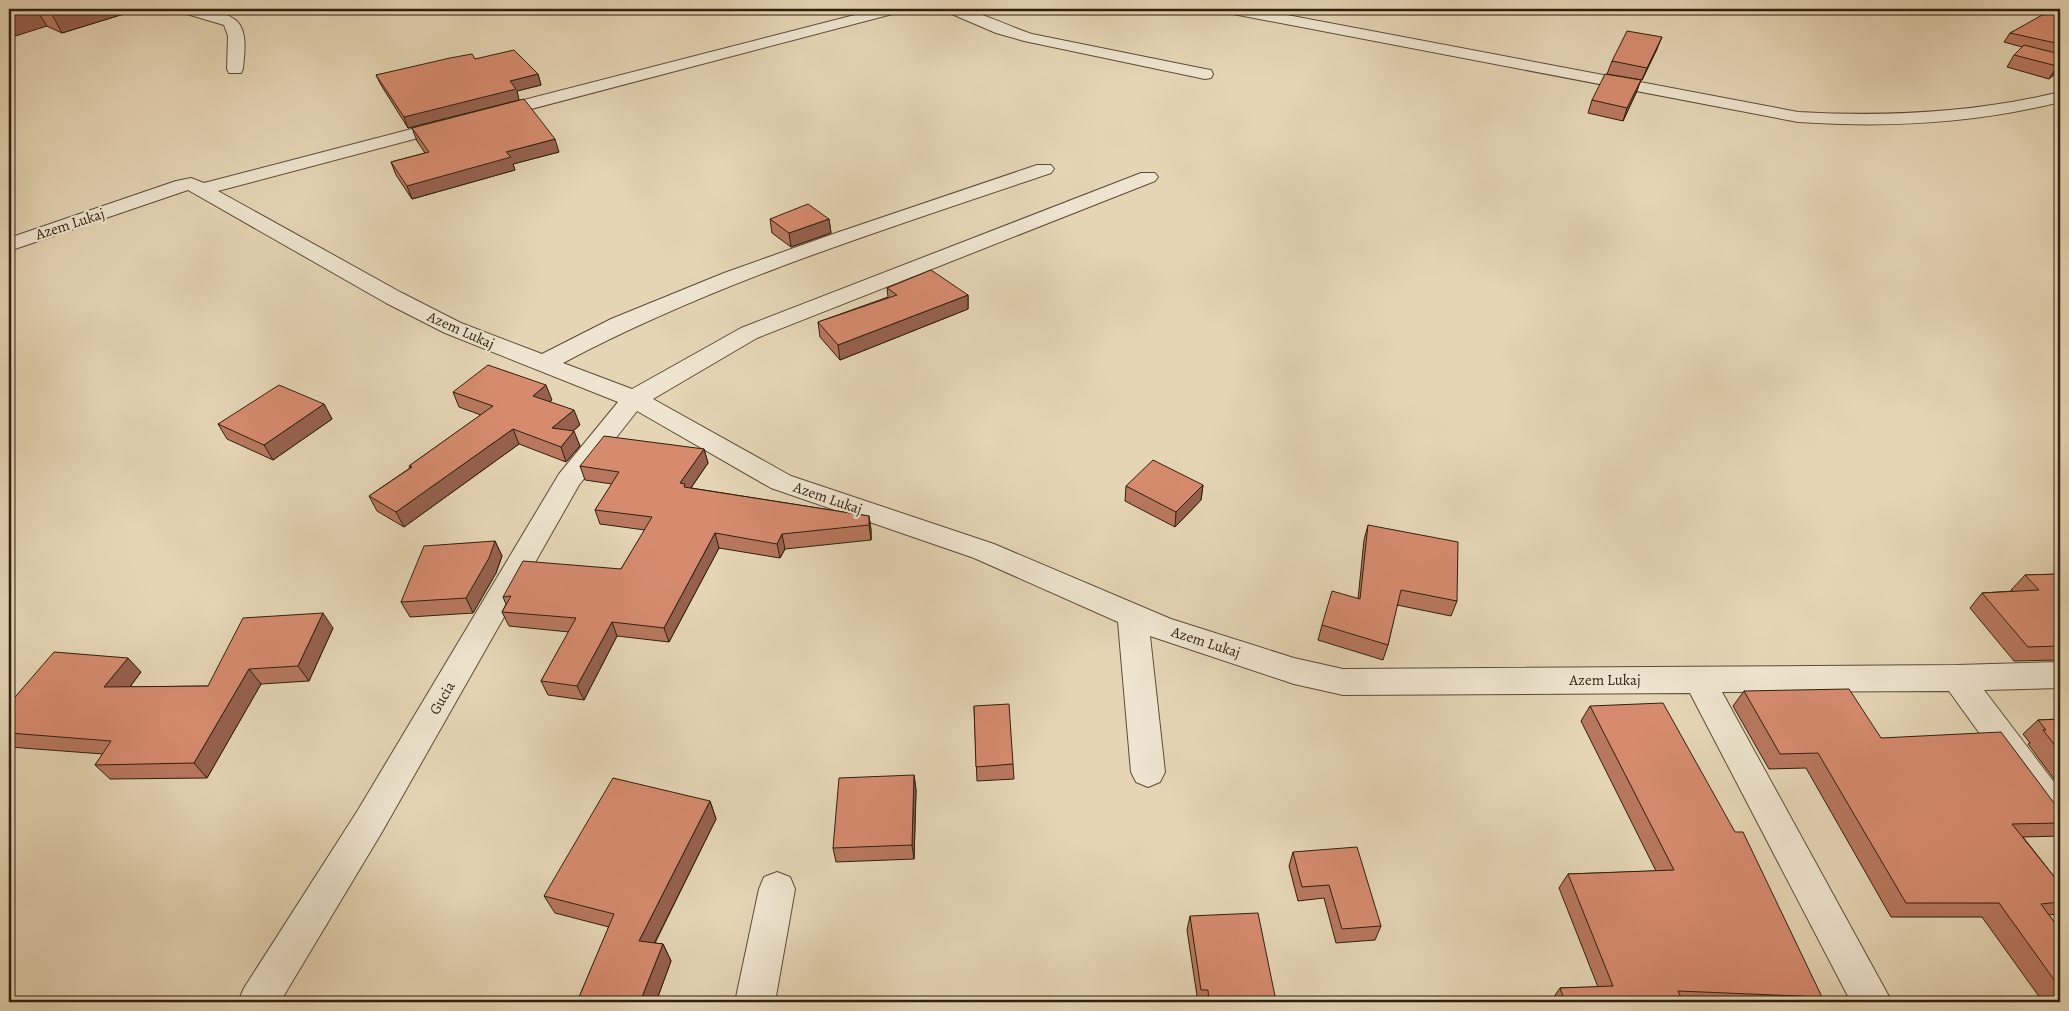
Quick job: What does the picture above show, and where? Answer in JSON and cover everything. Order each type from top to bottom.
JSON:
[{"type":"street","points":[[185,9],[226,18],[235,27],[237,38],[235,69]]},
{"type":"street","points":[[200,190],[894,9]]},
{"type":"street","points":[[952,9],[983,23],[1030,38],[1205,74]]},
{"type":"street","points":[[1233,9],[1798,117],[1856,121],[1940,116],[2030,106],[2060,97]]},
{"type":"street","points":[[544,363],[619,324],[732,278],[843,237],[1044,170]]},
{"type":"street","points":[[634,399],[749,333],[1148,177]]},
{"type":"street","name":"Azem Lukaj","points":[[9,235],[162,179]]},
{"type":"street","name":"Azem Lukaj","points":[[9,244],[183,184],[191,184],[394,298],[453,328],[634,399],[781,482],[901,521],[984,551],[1133,617],[1294,671],[1342,682],[1957,678],[2060,675]]},
{"type":"street","name":"Gucia","points":[[258,1002],[370,821],[569,480],[634,399]]},
{"type":"street","points":[[1133,617],[1148,772]]},
{"type":"street","points":[[1957,678],[2060,817]]},
{"type":"street","points":[[1699,680],[1872,1002]]},
{"type":"street","points":[[756,1002],[777,889]]},
{"type":"building","points":[[9,9],[20,9],[9,12]]},
{"type":"building","points":[[2053,9],[2060,9],[2060,44],[2010,33]]},
{"type":"building","points":[[1627,31],[1662,37],[1647,68],[1612,61]]},
{"type":"building","points":[[2024,45],[2060,54],[2060,63],[2057,66],[2014,55]]},
{"type":"building","points":[[514,50],[538,74],[510,81],[516,89],[404,117],[376,75],[472,54],[475,59]]},
{"type":"building","points":[[1605,74],[1641,80],[1627,108],[1592,100]]},
{"type":"building","points":[[524,99],[555,139],[506,152],[511,157],[407,186],[391,162],[429,152],[412,128]]},
{"type":"building","points":[[808,204],[829,219],[789,233],[770,219]]},
{"type":"building","points":[[931,270],[968,295],[838,345],[818,322],[897,295],[887,288]]},
{"type":"building","points":[[488,365],[546,385],[533,396],[574,410],[552,428],[574,431],[561,447],[513,429],[396,512],[369,496],[412,467],[409,466],[493,406],[453,392]]},
{"type":"building","points":[[279,385],[324,404],[264,445],[218,424]]},
{"type":"building","points":[[604,436],[704,449],[680,483],[685,484],[684,487],[869,516],[869,525],[782,534],[777,544],[715,533],[664,628],[612,622],[577,686],[541,681],[576,618],[502,612],[511,596],[503,597],[523,561],[621,569],[652,517],[595,510],[619,472],[580,466]]},
{"type":"building","points":[[1153,460],[1203,485],[1176,512],[1126,486]]},
{"type":"building","points":[[1368,525],[1458,542],[1457,601],[1401,590],[1388,645],[1322,625],[1332,591],[1360,599]]},
{"type":"building","points":[[495,541],[489,558],[466,598],[401,602],[424,546]]},
{"type":"building","points":[[2060,574],[2060,646],[2028,647],[1982,593],[2039,590],[2025,575]]},
{"type":"building","points":[[323,613],[298,666],[249,669],[194,763],[95,765],[111,741],[9,733],[9,704],[54,652],[128,658],[104,687],[208,686],[243,618]]},
{"type":"building","points":[[1849,689],[1881,738],[2001,732],[2060,811],[2060,823],[2012,824],[2060,884],[2060,902],[2041,904],[2060,930],[2060,988],[1999,903],[1906,903],[1818,753],[1780,754],[1744,691]]},
{"type":"building","points":[[1663,703],[1735,832],[1743,832],[1822,997],[1678,991],[1683,1002],[1565,1002],[1560,988],[1613,986],[1568,874],[1674,870],[1590,706]]},
{"type":"building","points":[[1009,704],[1013,764],[976,767],[974,706]]},
{"type":"building","points":[[2060,719],[2060,752],[2043,730],[2046,730],[2038,720]]},
{"type":"building","points":[[914,775],[912,845],[833,848],[839,778]]},
{"type":"building","points":[[613,778],[710,801],[639,941],[663,944],[640,1002],[577,1002],[614,914],[544,896]]},
{"type":"building","points":[[1357,847],[1381,926],[1342,929],[1329,885],[1302,887],[1293,852]]},
{"type":"building","points":[[1258,913],[1276,1001],[1279,1002],[1209,1002],[1208,990],[1201,990],[1190,916]]},
{"type":"building","points":[[907,998],[994,999],[994,1002],[907,1002]]}]
